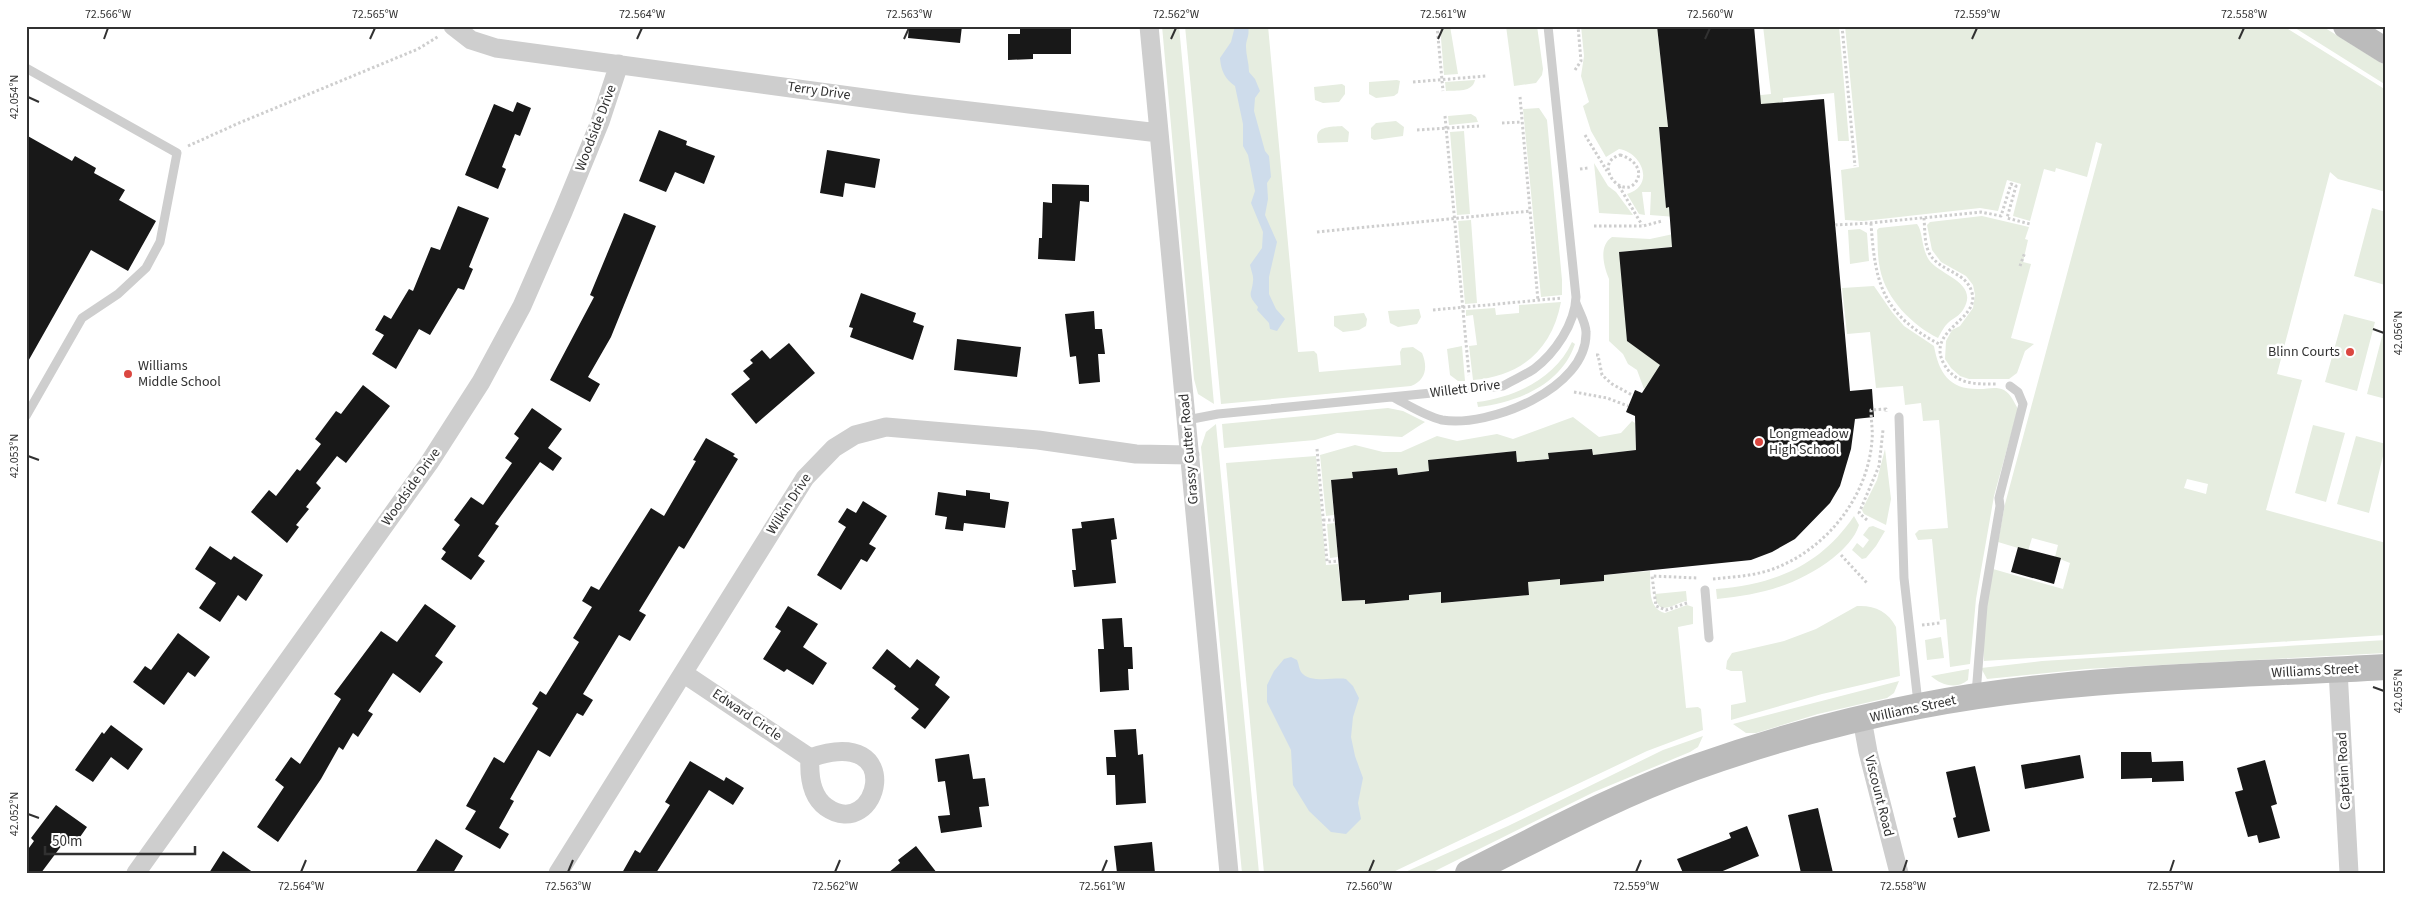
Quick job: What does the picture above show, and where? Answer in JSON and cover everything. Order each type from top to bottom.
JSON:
[{"type":"main road","points":[[2346,26],[2386,51]]},
{"type":"main road","name":"Williams Street","points":[[1468,873],[1630,795],[1692,769],[1862,719],[1918,706],[2080,685],[2386,667]]},
{"type":"street","name":"Grassy Gutter Road","points":[[1149,26],[1229,873]]},
{"type":"street","name":"Terry Drive","points":[[453,27],[480,43],[496,48],[909,104],[1159,133]]},
{"type":"street","name":"Woodside Drive","points":[[136,873],[429,463],[482,382],[522,306],[556,229],[600,122],[619,64]]},
{"type":"street","name":"Wilkin Drive","points":[[558,873],[805,478],[834,448],[855,435],[886,427],[1038,440],[1136,454],[1190,455]]},
{"type":"street","name":"Captain Road","points":[[2338,670],[2348,873]]},
{"type":"street","name":"Edward Circle","points":[[683,673],[810,758]]},
{"type":"street","name":"Viscount Road","points":[[1862,719],[1868,752],[1899,873]]},
{"type":"lane","name":"Willett Drive","points":[[1187,420],[1503,386],[1534,368],[1557,345],[1572,320],[1576,302],[1548,26]]},
{"type":"lane","points":[[26,68],[177,153],[160,242],[146,268],[118,294],[82,318],[26,416]]},
{"type":"lane","points":[[1392,397],[1431,416],[1448,420],[1493,416],[1539,398],[1564,378],[1583,350],[1586,332],[1576,302]]},
{"type":"lane","points":[[1976,697],[1983,606],[2000,506],[1999,498],[2023,404],[2018,392],[2010,386]]},
{"type":"lane","points":[[1899,417],[1904,578],[1918,706]]},
{"type":"lane","points":[[1705,590],[1709,638]]},
{"type":"path","points":[[1437,26],[1443,91]]},
{"type":"path","points":[[1564,27],[1577,26],[1581,61],[1576,70]]},
{"type":"path","points":[[1842,26],[1856,166]]},
{"type":"path","points":[[177,153],[193,143],[239,123],[418,49],[453,27]]},
{"type":"path","points":[[1413,82],[1486,76]]},
{"type":"path","points":[[1520,97],[1538,300]]},
{"type":"path","points":[[1445,116],[1469,380]]},
{"type":"path","points":[[1502,123],[1522,122]]},
{"type":"path","points":[[1417,130],[1479,126]]},
{"type":"path","points":[[1585,135],[1643,226]]},
{"type":"path","points":[[1608,172],[1608,165],[1614,156],[1620,154],[1628,156],[1635,162],[1638,173],[1636,182],[1632,187],[1625,188],[1619,186]]},
{"type":"path","points":[[1580,169],[1588,168]]},
{"type":"path","points":[[1835,224],[1871,223],[1981,212],[2001,216],[2011,184],[2016,186],[2007,218],[2030,224]]},
{"type":"path","points":[[1316,232],[1530,211]]},
{"type":"path","points":[[1924,218],[1925,237],[1930,254],[1940,266],[1966,281],[1973,294],[1971,307],[1951,327],[1941,345],[1941,358],[1950,374],[1963,383],[2010,386]]},
{"type":"path","points":[[1594,226],[1643,226],[1662,221]]},
{"type":"path","points":[[1871,223],[1877,276],[1892,307],[1918,333],[1941,345]]},
{"type":"path","points":[[2020,266],[2025,252]]},
{"type":"path","points":[[1433,310],[1562,298]]},
{"type":"path","points":[[1598,356],[1602,375],[1612,384],[1632,395]]},
{"type":"path","points":[[1574,392],[1607,398],[1628,406]]},
{"type":"path","points":[[1710,579],[1771,570],[1793,561],[1820,542],[1843,518],[1861,481],[1870,455],[1872,439],[1871,410],[1886,409],[1885,419]]},
{"type":"path","points":[[1867,520],[1859,513],[1879,466],[1883,425]]},
{"type":"path","points":[[1316,449],[1328,562],[1338,561]]},
{"type":"path","points":[[1323,520],[1334,520]]},
{"type":"path","points":[[1840,555],[1867,583]]},
{"type":"path","points":[[1687,603],[1666,610],[1656,606],[1652,576],[1701,579]]},
{"type":"shaded area","points":[[1162,26],[1179,26],[1214,404],[1198,394],[1194,379]]},
{"type":"shaded area","points":[[1185,26],[1268,26],[1298,352],[1314,351],[1317,354],[1319,372],[1401,365],[1400,352],[1402,348],[1413,347],[1422,353],[1425,363],[1423,377],[1416,383],[1411,386],[1221,404]]},
{"type":"shaded area","points":[[1440,26],[1450,26],[1458,74],[1444,75]]},
{"type":"shaded area","points":[[1506,26],[1537,26],[1543,69],[1542,75],[1536,83],[1514,86]]},
{"type":"shaded area","points":[[1581,26],[1657,26],[1668,127],[1659,128],[1666,207],[1675,207],[1676,217],[1650,215],[1651,192],[1642,192],[1645,215],[1639,214],[1627,194],[1636,190],[1641,184],[1643,170],[1639,163],[1627,152],[1619,149],[1606,157],[1591,131],[1583,106],[1589,102],[1581,76],[1584,56]]},
{"type":"shaded area","points":[[1763,26],[1839,26],[1849,141],[1838,141],[1834,93],[1783,98],[1783,107],[1753,109],[1752,96],[1771,94]]},
{"type":"shaded area","points":[[1845,26],[2283,26],[2386,90],[2386,192],[2338,179],[2330,172],[2277,374],[2302,380],[2266,510],[2386,543],[2386,635],[1984,661],[1985,615],[1993,569],[2063,589],[2070,563],[2055,557],[2058,545],[2032,538],[2028,551],[1998,542],[2005,504],[2102,144],[2096,142],[2087,177],[2056,168],[2055,172],[2044,169],[2030,221],[2013,216],[2021,184],[2007,180],[1998,211],[1980,208],[1863,221],[1845,220],[1841,170],[1859,167]],"holes":[[[2187,479],[2208,484],[2206,494],[2184,488]]]},
{"type":"shaded area","points":[[2292,26],[2322,26],[2386,66],[2386,85]]},
{"type":"shaded area","points":[[1475,80],[1471,87],[1467,89],[1446,91],[1445,82]]},
{"type":"shaded area","points":[[1400,81],[1398,93],[1394,96],[1376,98],[1369,94],[1369,82]]},
{"type":"shaded area","points":[[1342,84],[1345,86],[1345,94],[1339,102],[1323,103],[1315,100],[1314,87]]},
{"type":"shaded area","points":[[1539,108],[1547,120],[1562,280],[1562,295],[1541,297],[1523,109]]},
{"type":"shaded area","points":[[1471,114],[1476,117],[1478,122],[1449,125],[1448,116]]},
{"type":"shaded area","points":[[1396,121],[1404,127],[1403,136],[1374,140],[1371,138],[1371,128],[1376,123]]},
{"type":"shaded area","points":[[1342,126],[1349,132],[1348,142],[1318,143],[1317,137],[1320,130],[1327,127]]},
{"type":"shaded area","points":[[1464,131],[1470,214],[1457,215],[1450,132]]},
{"type":"shaded area","points":[[1594,163],[1608,186],[1616,192],[1633,215],[1599,213]]},
{"type":"shaded area","points":[[2372,208],[2386,212],[2385,285],[2354,276]]},
{"type":"shaded area","points":[[1982,216],[2029,227],[2025,239],[2028,240],[2023,262],[2031,264],[2011,338],[2034,344],[2025,351],[2017,373],[2009,379],[1969,379],[1960,376],[1945,359],[1946,341],[1952,330],[1960,326],[1973,308],[1975,295],[1973,285],[1966,276],[1941,262],[1932,250],[1927,225],[1930,222]]},
{"type":"shaded area","points":[[1471,220],[1477,303],[1465,304],[1458,221]]},
{"type":"shaded area","points":[[1917,224],[1929,260],[1957,281],[1967,293],[1967,301],[1963,310],[1947,324],[1938,338],[1928,333],[1901,310],[1888,291],[1879,264],[1877,230],[1879,228]]},
{"type":"shaded area","points":[[1860,229],[1867,233],[1869,261],[1850,264],[1848,230]]},
{"type":"shaded area","points":[[1678,233],[1679,246],[1619,252],[1662,365],[1644,389],[1637,370],[1628,364],[1623,354],[1609,341],[1609,279],[1603,257],[1605,246],[1612,237],[1650,239]]},
{"type":"shaded area","points":[[1874,286],[1904,326],[1934,346],[1939,365],[1948,378],[1961,387],[1970,389],[1995,388],[2004,390],[2018,409],[1994,496],[1976,599],[1970,664],[1950,667],[1946,619],[1940,620],[1932,539],[1918,540],[1915,534],[1919,530],[1948,528],[1939,420],[1923,421],[1921,403],[1905,405],[1903,386],[1876,388],[1870,332],[1847,334],[1842,288]]},
{"type":"shaded area","points":[[1561,302],[1557,319],[1550,334],[1532,358],[1506,373],[1473,380],[1469,346],[1477,345],[1473,315],[1466,316],[1466,310],[1495,308],[1496,315],[1519,313],[1519,305]]},
{"type":"shaded area","points":[[1419,309],[1421,317],[1417,324],[1398,327],[1390,323],[1388,311]]},
{"type":"shaded area","points":[[1364,313],[1367,319],[1366,326],[1359,330],[1343,332],[1334,326],[1334,316]]},
{"type":"shaded area","name":"Blinn Courts","points":[[2344,314],[2375,322],[2357,391],[2325,382]]},
{"type":"shaded area","name":"Blinn Courts","points":[[2386,325],[2386,399],[2367,394]]},
{"type":"shaded area","points":[[1572,342],[1575,344],[1568,358],[1549,381],[1523,396],[1493,405],[1478,407],[1477,402],[1491,400],[1519,391],[1544,376],[1565,355]]},
{"type":"shaded area","points":[[1462,346],[1465,381],[1458,381],[1450,375],[1447,349]]},
{"type":"shaded area","points":[[1388,408],[1403,411],[1425,422],[1402,437],[1337,433],[1315,440],[1224,448],[1222,424]]},
{"type":"shaded area","points":[[1573,417],[1599,437],[1621,433],[1632,421],[1635,423],[1636,450],[1593,455],[1592,449],[1549,453],[1549,459],[1517,462],[1516,451],[1429,460],[1429,471],[1398,475],[1397,468],[1353,472],[1353,478],[1331,480],[1334,515],[1326,516],[1320,455],[1355,445],[1383,452],[1401,452],[1437,436],[1457,441],[1497,434],[1513,439]]},
{"type":"shaded area","points":[[1216,424],[1259,873],[1242,873],[1201,447],[1206,432]]},
{"type":"shaded area","points":[[2313,425],[2345,433],[2326,502],[2295,493]]},
{"type":"shaded area","points":[[2356,436],[2386,444],[2369,513],[2337,504]]},
{"type":"shaded area","points":[[1885,449],[1891,499],[1886,525],[1864,514],[1862,510],[1877,480]]},
{"type":"shaded area","points":[[1316,456],[1326,565],[1338,564],[1342,601],[1365,600],[1366,604],[1409,600],[1409,595],[1441,592],[1442,603],[1529,595],[1528,582],[1560,579],[1561,585],[1604,581],[1604,575],[1650,571],[1650,590],[1655,607],[1665,613],[1687,605],[1693,607],[1693,624],[1678,627],[1686,708],[1698,707],[1701,709],[1703,730],[1647,751],[1391,873],[1264,873],[1226,463]]},
{"type":"shaded area","points":[[1854,516],[1859,525],[1852,539],[1837,555],[1820,567],[1793,582],[1778,587],[1749,595],[1717,599],[1716,589],[1758,583],[1777,577],[1811,560],[1841,533]]},
{"type":"shaded area","points":[[1335,523],[1338,557],[1330,558],[1327,524]]},
{"type":"shaded area","points":[[1873,526],[1885,531],[1876,546],[1866,558],[1862,559],[1852,550],[1857,543],[1863,548],[1869,540],[1863,535],[1869,527]]},
{"type":"shaded area","points":[[1686,591],[1687,601],[1670,607],[1660,607],[1656,601],[1655,594]]},
{"type":"shaded area","points":[[1857,606],[1880,610],[1893,621],[1896,627],[1900,676],[1822,694],[1731,720],[1731,705],[1746,702],[1742,671],[1726,669],[1727,661],[1732,653],[1784,641],[1816,629]]},
{"type":"shaded area","points":[[1941,637],[1944,658],[1927,660],[1925,640]]},
{"type":"shaded area","points":[[2386,640],[2386,653],[2086,669],[1987,679],[1981,668],[2042,661]]},
{"type":"shaded area","points":[[1969,669],[1968,680],[1954,686],[1939,682],[1931,676]]},
{"type":"shaded area","points":[[1899,681],[1894,693],[1887,698],[1818,714],[1756,733],[1746,733],[1733,724]]},
{"type":"shaded area","points":[[1703,736],[1698,747],[1690,752],[1594,792],[1431,873],[1403,873],[1508,826],[1663,750]]},
{"type":"water","points":[[1235,26],[1248,26],[1249,32],[1246,47],[1249,72],[1255,79],[1260,91],[1255,98],[1254,111],[1265,151],[1269,156],[1271,177],[1267,183],[1268,199],[1265,215],[1277,242],[1269,277],[1269,294],[1276,309],[1285,319],[1277,331],[1270,329],[1269,323],[1257,310],[1258,307],[1251,296],[1253,275],[1250,265],[1262,248],[1263,232],[1251,203],[1255,191],[1248,155],[1243,146],[1243,124],[1235,86],[1224,74],[1220,58],[1231,42]]},
{"type":"water","points":[[1291,657],[1297,660],[1301,672],[1310,678],[1346,679],[1353,686],[1359,698],[1353,717],[1351,737],[1363,778],[1358,803],[1361,819],[1346,834],[1331,832],[1309,811],[1293,785],[1291,750],[1267,702],[1267,685],[1274,671],[1284,659]]},
{"type":"building","points":[[909,26],[962,26],[960,43],[908,38]]},
{"type":"building","points":[[1020,26],[1071,26],[1071,54],[1033,54],[1033,59],[1008,60],[1008,34],[1020,34]]},
{"type":"building","points":[[1657,26],[1754,26],[1761,104],[1824,99],[1850,391],[1872,389],[1874,417],[1855,419],[1851,449],[1840,486],[1830,503],[1795,539],[1772,552],[1751,560],[1604,575],[1604,581],[1560,585],[1560,579],[1528,582],[1529,595],[1441,603],[1441,592],[1409,595],[1409,600],[1365,604],[1365,600],[1342,601],[1331,480],[1353,478],[1352,472],[1397,468],[1398,475],[1429,471],[1428,460],[1516,451],[1517,462],[1549,459],[1548,453],[1592,449],[1593,455],[1636,450],[1635,416],[1626,412],[1635,390],[1642,393],[1660,365],[1627,341],[1619,252],[1672,247],[1669,207],[1666,208],[1659,127],[1668,127]]},
{"type":"building","points":[[517,102],[531,108],[520,136],[515,134],[502,167],[506,169],[498,189],[465,175],[494,104],[513,112]]},
{"type":"building","points":[[659,130],[687,141],[686,145],[715,156],[704,184],[675,172],[666,192],[639,181]]},
{"type":"building","points":[[26,135],[72,161],[75,156],[96,168],[94,173],[125,190],[119,200],[156,221],[128,271],[91,250],[26,365]]},
{"type":"building","points":[[827,150],[880,159],[875,188],[845,183],[843,197],[820,193]]},
{"type":"building","points":[[1052,184],[1089,185],[1089,202],[1080,201],[1075,261],[1038,259],[1039,238],[1042,238],[1043,202],[1052,203]]},
{"type":"building","points":[[458,206],[489,218],[469,267],[473,269],[464,290],[458,288],[430,335],[419,329],[396,369],[372,354],[384,335],[375,330],[384,315],[391,319],[409,289],[413,291],[431,247],[440,250]]},
{"type":"building","points":[[624,213],[656,226],[611,337],[588,377],[600,384],[590,402],[550,380],[594,297],[590,295]]},
{"type":"building","points":[[861,293],[916,313],[913,322],[924,326],[913,360],[850,337],[853,328],[849,327]]},
{"type":"building","points":[[1094,311],[1095,329],[1102,329],[1105,354],[1098,354],[1100,382],[1079,384],[1076,356],[1070,357],[1065,314]]},
{"type":"building","points":[[957,339],[1021,347],[1017,377],[954,370]]},
{"type":"building","points":[[789,343],[815,373],[756,424],[731,394],[750,379],[743,371],[753,363],[750,360],[762,350],[770,359]]},
{"type":"building","points":[[363,385],[390,406],[346,463],[337,456],[316,483],[321,488],[306,507],[309,509],[296,525],[299,527],[287,543],[251,512],[269,490],[276,496],[297,469],[300,471],[321,444],[315,439],[336,411],[341,414]]},
{"type":"building","points":[[532,408],[562,429],[548,448],[562,458],[553,471],[540,462],[495,524],[499,526],[478,556],[485,561],[471,580],[441,559],[446,552],[442,549],[460,525],[454,520],[471,497],[483,505],[512,463],[505,458],[519,438],[514,434]]},
{"type":"building","points":[[706,438],[735,454],[733,456],[738,459],[684,549],[679,546],[639,611],[646,615],[630,641],[619,635],[583,694],[593,700],[583,716],[577,713],[550,757],[538,750],[510,799],[514,801],[499,828],[509,834],[500,849],[465,829],[476,811],[466,806],[494,757],[504,763],[538,708],[532,704],[540,691],[546,695],[579,642],[573,638],[592,607],[582,601],[591,586],[599,590],[651,508],[664,516],[696,461],[693,460]]},
{"type":"building","points":[[966,490],[990,493],[990,499],[1009,502],[1005,528],[964,523],[963,531],[945,529],[947,517],[935,515],[938,492],[966,496]]},
{"type":"building","points":[[863,501],[887,516],[869,544],[876,548],[867,562],[861,559],[841,590],[817,575],[846,527],[838,522],[847,508],[856,513]]},
{"type":"building","points":[[1114,518],[1117,539],[1111,540],[1116,583],[1074,587],[1072,570],[1076,570],[1072,529],[1082,528],[1081,522]]},
{"type":"building","points":[[210,546],[231,560],[234,556],[263,575],[246,601],[238,595],[220,622],[199,608],[216,583],[195,569]]},
{"type":"building","points":[[2018,547],[2061,558],[2054,584],[2011,572]]},
{"type":"building","points":[[425,604],[456,626],[435,656],[443,662],[420,693],[393,673],[368,711],[373,714],[358,737],[353,733],[343,750],[339,747],[321,779],[278,842],[257,827],[284,787],[275,780],[291,757],[300,764],[341,699],[334,694],[381,631],[397,642]]},
{"type":"building","points":[[788,606],[818,624],[803,647],[827,663],[813,685],[787,669],[784,672],[763,659],[781,631],[775,627]]},
{"type":"building","points":[[1122,618],[1124,647],[1132,647],[1133,669],[1128,669],[1129,690],[1100,692],[1098,649],[1104,649],[1102,619]]},
{"type":"building","points":[[178,633],[210,657],[195,677],[188,672],[164,705],[133,682],[145,666],[151,670]]},
{"type":"building","points":[[887,649],[910,668],[917,659],[940,677],[935,685],[950,697],[925,729],[911,718],[919,709],[894,689],[896,686],[872,668]]},
{"type":"building","points":[[111,725],[143,749],[128,770],[111,757],[93,782],[75,770],[102,732],[104,734]]},
{"type":"building","points":[[1136,729],[1138,755],[1143,754],[1146,803],[1116,805],[1115,775],[1107,775],[1106,757],[1116,757],[1114,730]]},
{"type":"building","points":[[2121,752],[2151,752],[2152,762],[2183,761],[2184,781],[2152,782],[2152,778],[2121,779]]},
{"type":"building","points":[[969,754],[973,779],[985,778],[989,806],[979,807],[982,827],[941,833],[938,816],[950,815],[945,781],[938,782],[935,759]]},
{"type":"building","points":[[2080,755],[2084,778],[2025,789],[2021,765]]},
{"type":"building","points":[[2265,760],[2277,804],[2271,806],[2280,838],[2259,843],[2257,835],[2248,837],[2235,792],[2243,790],[2237,768]]},
{"type":"building","points":[[690,761],[724,781],[726,777],[744,788],[733,805],[709,790],[656,873],[622,873],[635,850],[640,853],[670,805],[665,802]]},
{"type":"building","points":[[1975,766],[1990,831],[1958,838],[1953,818],[1956,817],[1946,772]]},
{"type":"building","points":[[56,805],[87,827],[73,847],[65,841],[41,873],[26,873],[26,852],[34,841],[31,838]]},
{"type":"building","points":[[1818,808],[1833,873],[1801,873],[1788,815]]},
{"type":"building","points":[[1747,826],[1759,856],[1718,873],[1683,873],[1677,859],[1731,838],[1729,833]]},
{"type":"building","points":[[436,839],[463,856],[453,873],[415,873]]},
{"type":"building","points":[[1152,842],[1155,873],[1117,873],[1114,846]]},
{"type":"building","points":[[916,846],[937,873],[888,873],[900,863],[898,860]]},
{"type":"building","points":[[223,851],[254,873],[209,873]]},
{"type":"place","name":"Blinn Courts","points":[[2350,352]]},
{"type":"place","name":"Williams Middle School","points":[[128,374]]},
{"type":"place","name":"Longmeadow High School","points":[[1759,442]]}]
